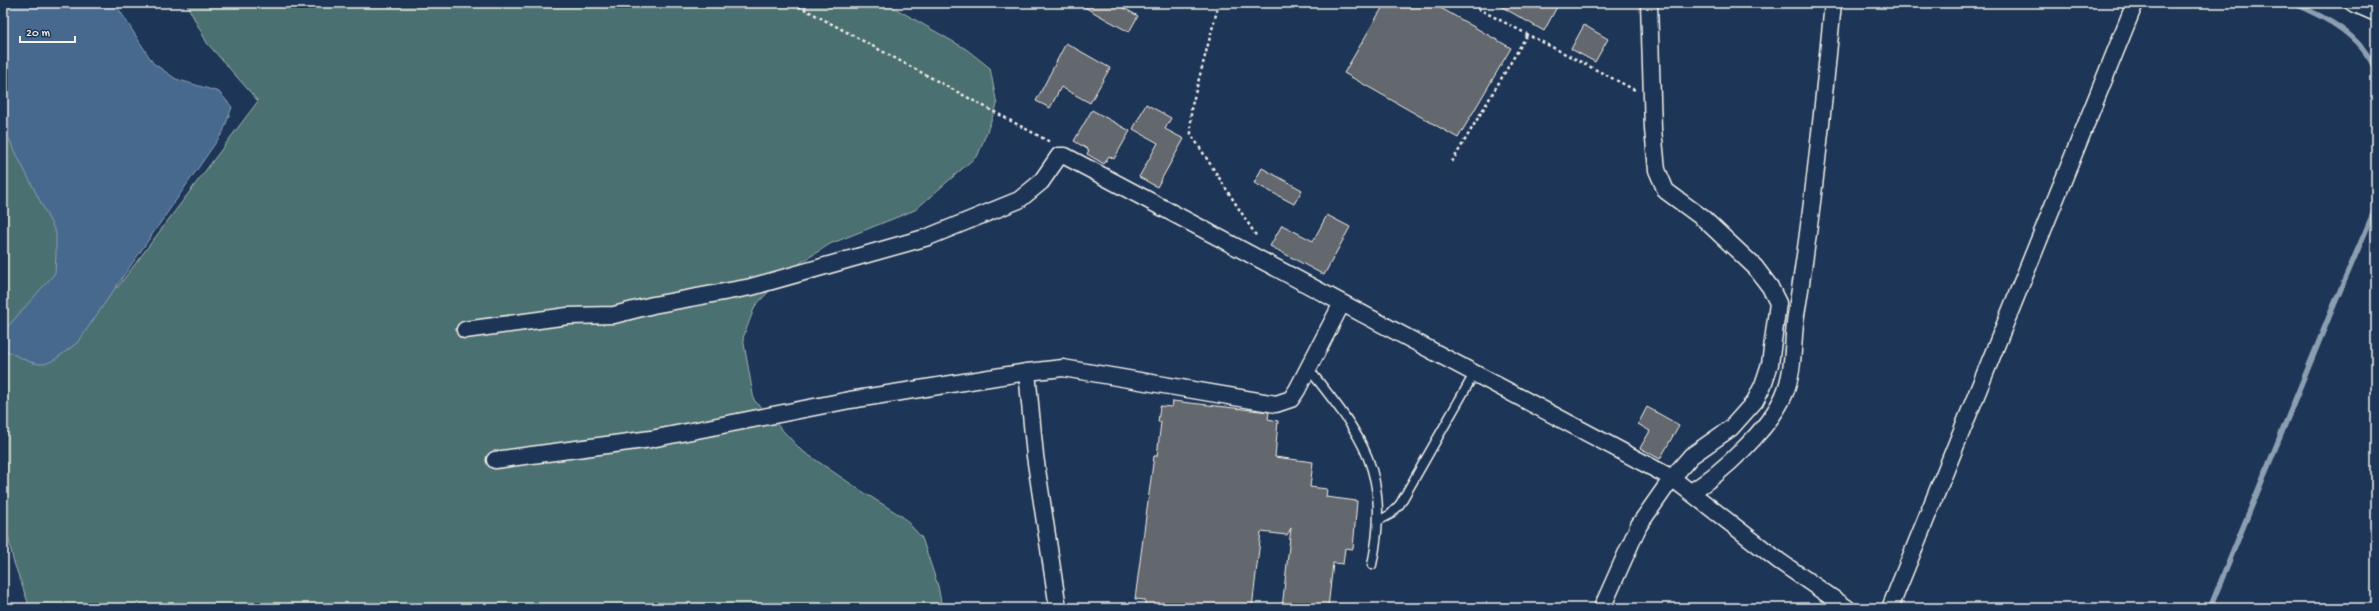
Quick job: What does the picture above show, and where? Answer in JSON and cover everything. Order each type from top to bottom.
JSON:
[{"type":"street","points":[[1602,608],[1639,525],[1672,478],[1690,456],[1731,428],[1755,400],[1763,385],[1770,364],[1778,303],[1770,288],[1755,267],[1704,219],[1666,191],[1657,170],[1652,98],[1649,3]]},
{"type":"street","points":[[1691,492],[1704,484],[1774,416],[1788,384],[1809,234],[1833,3]]},
{"type":"street","points":[[1890,608],[2135,3]]},
{"type":"street","points":[[2353,3],[2376,12]]},
{"type":"street","points":[[465,330],[568,316],[614,315],[751,287],[928,237],[1019,200],[1041,182],[1056,159],[1062,155],[1073,159],[1474,374],[1672,478],[1779,561],[1847,608]]},
{"type":"street","points":[[495,460],[651,439],[850,400],[1027,372],[1075,369],[1276,404],[1291,399],[1342,303]]},
{"type":"street","points":[[1027,372],[1035,456],[1058,608]]},
{"type":"lane","points":[[1308,368],[1341,409],[1364,445],[1374,471],[1378,521],[1372,565]]},
{"type":"lane","points":[[1378,521],[1391,514],[1400,504],[1474,374]]},
{"type":"path","points":[[793,3],[1049,141],[1060,150],[1062,155]]},
{"type":"path","points":[[1219,3],[1191,109],[1191,134],[1259,241],[1264,251],[1265,262]]},
{"type":"path","points":[[1467,3],[1652,98]]},
{"type":"path","points":[[1452,162],[1527,35]]},
{"type":"green space","points":[[3,3],[59,102],[117,288],[258,101],[207,43],[186,3],[886,3],[966,49],[990,68],[997,105],[978,155],[915,210],[830,244],[788,271],[755,306],[743,338],[754,400],[801,450],[903,517],[922,538],[938,586],[942,608],[30,608],[13,560],[3,511]]},
{"type":"water","points":[[3,3],[115,3],[153,63],[176,79],[219,92],[232,107],[223,132],[78,342],[51,362],[44,364],[30,362],[7,351],[3,332],[55,273],[56,233],[3,127]]},
{"type":"building","points":[[1077,3],[1115,3],[1138,16],[1129,32]]},
{"type":"building","points":[[1385,3],[1432,3],[1511,48],[1458,138],[1344,73]]},
{"type":"building","points":[[1495,3],[1559,3],[1544,31]]},
{"type":"building","points":[[1584,25],[1608,39],[1595,62],[1571,49]]},
{"type":"building","points":[[1066,43],[1110,68],[1090,103],[1061,87],[1050,108],[1036,101]]},
{"type":"building","points":[[1146,104],[1171,118],[1165,129],[1184,139],[1157,187],[1139,177],[1158,143],[1133,129]]},
{"type":"building","points":[[1092,110],[1130,131],[1114,159],[1109,156],[1104,164],[1087,154],[1089,150],[1074,141]]},
{"type":"building","points":[[1262,168],[1302,190],[1294,204],[1254,183]]},
{"type":"building","points":[[1327,215],[1350,227],[1324,275],[1270,246],[1282,225],[1313,241]]},
{"type":"building","points":[[1173,401],[1269,412],[1268,419],[1278,421],[1275,457],[1313,462],[1310,487],[1327,489],[1326,497],[1357,501],[1353,549],[1345,548],[1343,564],[1333,563],[1328,608],[1282,608],[1291,528],[1287,535],[1261,532],[1252,608],[1173,608],[1145,605],[1145,600],[1135,599],[1154,456],[1157,456],[1161,422],[1158,422],[1160,406],[1172,407]]},
{"type":"building","points":[[1647,407],[1679,425],[1660,459],[1640,448],[1650,431],[1638,424]]},
{"type":"waterway","points":[[2292,3],[2330,21],[2352,37],[2369,58],[2376,71]]},
{"type":"waterway","points":[[2210,608],[2331,312],[2376,207]]}]
